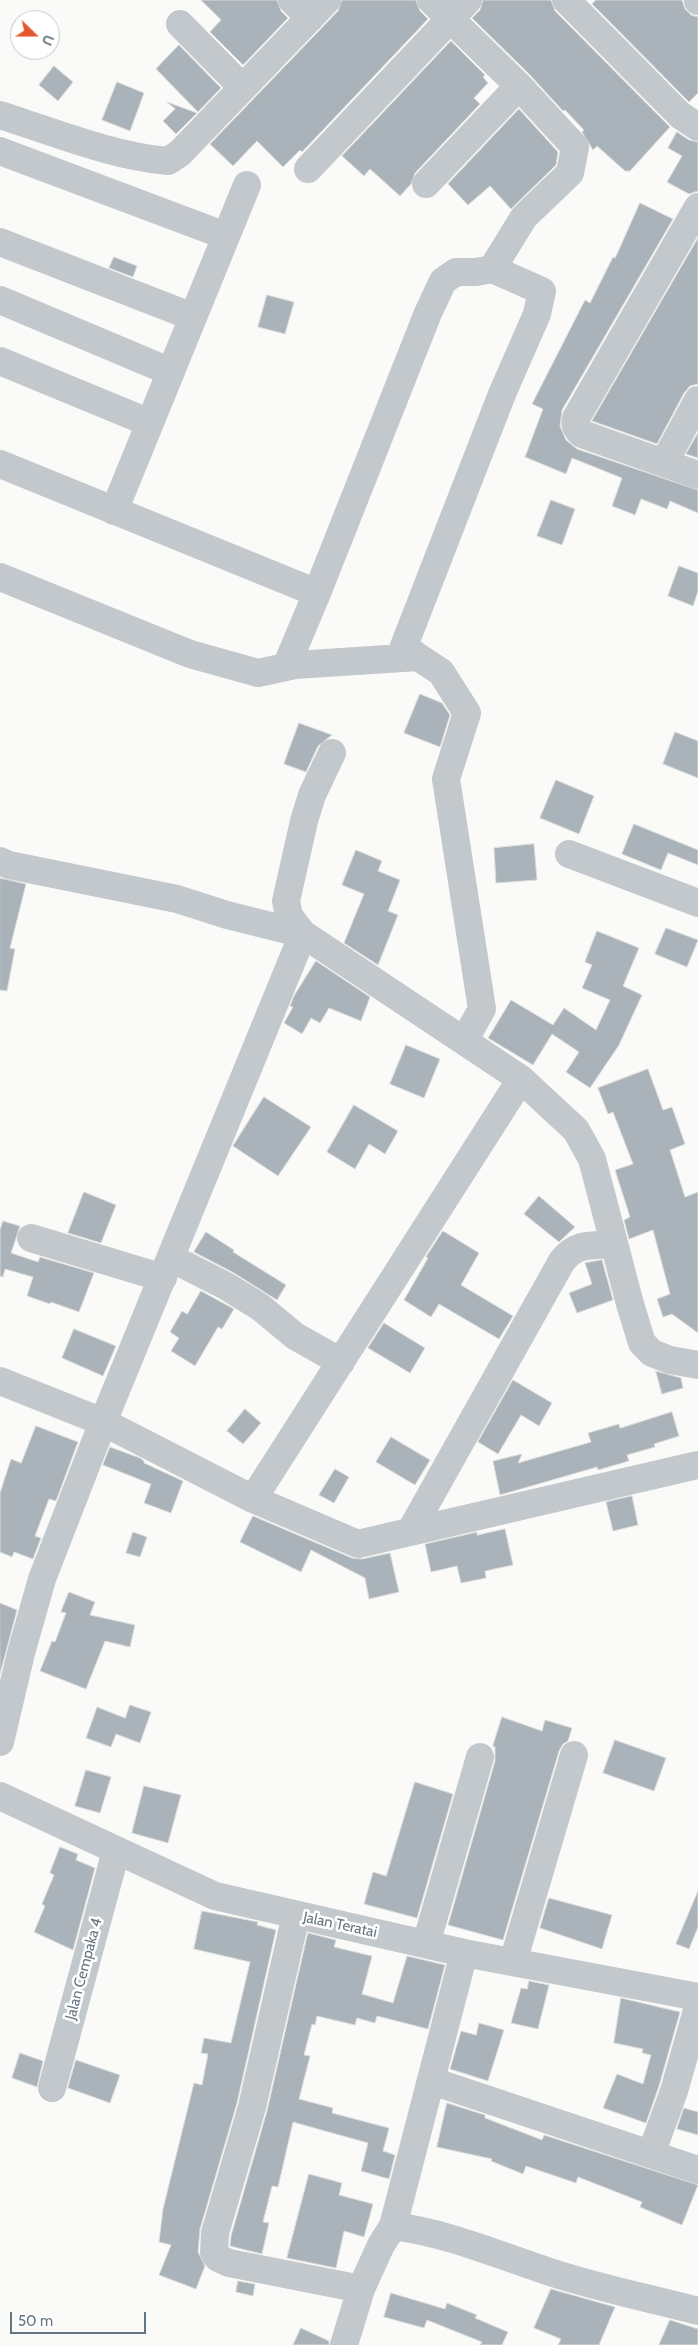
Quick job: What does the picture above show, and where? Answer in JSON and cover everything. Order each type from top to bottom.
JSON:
[{"type":"street","points":[[566,0],[680,115],[698,127]]},
{"type":"street","points":[[0,115],[103,147],[154,160],[168,161],[180,153],[242,87],[310,6]]},
{"type":"street","points":[[308,169],[449,6],[575,147],[570,173],[524,217],[510,243],[492,269]]},
{"type":"street","points":[[180,24],[242,87]]},
{"type":"street","points":[[426,184],[519,86]]},
{"type":"street","points":[[0,151],[226,236]]},
{"type":"street","points":[[114,511],[247,185]]},
{"type":"street","points":[[698,207],[576,418],[575,424],[577,430],[582,434],[698,476]]},
{"type":"street","points":[[0,242],[193,317]]},
{"type":"street","points":[[286,667],[428,313],[443,281],[456,272],[476,272],[492,269],[542,291],[537,314],[502,394],[404,646],[441,672],[467,713],[446,779],[482,1009],[464,1041]]},
{"type":"street","points":[[0,300],[171,372]]},
{"type":"street","points":[[0,361],[150,423]]},
{"type":"street","points":[[664,463],[698,400]]},
{"type":"street","points":[[0,464],[317,593]]},
{"type":"street","points":[[0,577],[190,654],[258,673],[286,667],[418,657]]},
{"type":"street","points":[[332,753],[306,812],[286,901],[289,916],[303,934],[521,1079],[576,1130],[592,1159],[642,1343],[652,1353],[670,1360],[698,1365]]},
{"type":"street","points":[[569,854],[698,903]]},
{"type":"street","points":[[0,861],[9,865],[177,898],[227,915],[303,934]]},
{"type":"street","points":[[0,1742],[38,1590],[103,1422],[303,934]]},
{"type":"street","points":[[253,1499],[521,1079]]},
{"type":"street","points":[[31,1238],[167,1268],[226,1286],[260,1308],[295,1336],[341,1362]]},
{"type":"street","points":[[410,1532],[562,1261],[571,1250],[580,1247],[614,1244]]},
{"type":"street","points":[[0,1381],[103,1422],[253,1499],[358,1544],[698,1465]]},
{"type":"street","points":[[513,1962],[574,1754]]},
{"type":"street","points":[[426,1944],[480,1757]]},
{"type":"street","name":"Jalan Teratai","points":[[0,1796],[216,1896],[464,1953],[698,1997]]},
{"type":"street","name":"Jalan Cempaka 4","points":[[52,2088],[116,1851]]},
{"type":"street","points":[[296,1915],[252,2107],[215,2233],[214,2253],[218,2258],[229,2263],[361,2289]]},
{"type":"street","points":[[344,2345],[361,2289],[381,2245],[393,2226],[464,1953]]},
{"type":"street","points":[[652,2154],[674,2091],[698,2007]]},
{"type":"street","points":[[432,2081],[698,2170]]},
{"type":"street","points":[[393,2226],[421,2230],[552,2272],[698,2310]]},
{"type":"building","points":[[201,0],[277,0],[281,11],[288,18],[243,65],[210,32],[221,20]]},
{"type":"building","points":[[342,0],[416,0],[420,11],[428,19],[302,152],[300,150],[283,167],[257,141],[233,166],[210,144],[338,11]]},
{"type":"building","points":[[483,0],[551,0],[555,11],[670,127],[630,171],[625,171],[597,146],[593,150],[582,132],[584,130],[472,18],[480,10]]},
{"type":"building","points":[[596,0],[682,0],[685,9],[691,15],[698,17],[698,93],[689,102],[592,4]]},
{"type":"building","points":[[451,41],[485,75],[483,77],[488,83],[474,98],[480,104],[415,173],[411,184],[400,196],[370,169],[364,176],[342,156]]},
{"type":"building","points":[[179,45],[221,88],[198,112],[156,69]]},
{"type":"building","points":[[54,66],[73,82],[58,101],[39,85]]},
{"type":"building","points":[[117,82],[144,93],[130,131],[102,120]]},
{"type":"building","points":[[167,102],[197,113],[176,134],[163,121],[175,109]]},
{"type":"building","points":[[519,109],[558,152],[556,165],[511,209],[490,186],[468,205],[448,184]]},
{"type":"building","points":[[677,132],[689,140],[698,142],[698,191],[689,194],[667,182],[682,156],[668,148]]},
{"type":"building","points":[[640,203],[673,219],[562,410],[560,426],[566,440],[577,449],[698,490],[698,513],[670,501],[667,509],[641,499],[635,515],[612,506],[622,478],[572,458],[566,474],[525,457],[543,409],[532,404],[585,300],[590,303],[613,257],[615,258]]},
{"type":"building","points":[[698,238],[698,384],[690,386],[684,393],[657,444],[592,421]]},
{"type":"building","points":[[114,257],[137,266],[133,277],[109,268]]},
{"type":"building","points":[[267,295],[294,302],[285,334],[258,327]]},
{"type":"building","points":[[698,433],[698,458],[686,454]]},
{"type":"building","points":[[551,500],[575,509],[562,545],[537,536]]},
{"type":"building","points":[[679,566],[698,573],[698,591],[693,606],[668,596]]},
{"type":"building","points":[[420,694],[442,703],[450,715],[440,747],[404,733]]},
{"type":"building","points":[[299,723],[332,735],[318,746],[306,772],[284,764]]},
{"type":"building","points":[[675,732],[698,741],[698,778],[663,764]]},
{"type":"building","points":[[556,780],[594,796],[579,834],[540,818]]},
{"type":"building","points":[[634,824],[698,850],[698,865],[668,853],[661,870],[622,854]]},
{"type":"building","points":[[534,844],[537,880],[496,883],[494,848]]},
{"type":"building","points":[[356,850],[382,861],[378,871],[400,880],[388,911],[398,915],[378,965],[344,943],[364,894],[342,885]]},
{"type":"building","points":[[0,878],[26,884],[10,948],[15,949],[7,991],[0,990]]},
{"type":"building","points":[[666,928],[698,940],[687,967],[655,954]]},
{"type":"building","points":[[597,931],[639,948],[623,986],[642,995],[619,1045],[590,1088],[566,1072],[579,1052],[552,1034],[533,1065],[488,1038],[511,1000],[553,1025],[564,1008],[596,1030],[610,1000],[582,988],[592,965],[585,962]]},
{"type":"building","points":[[316,961],[370,997],[361,1021],[329,1008],[320,1023],[311,1018],[302,1034],[284,1023],[293,1007],[290,1006],[294,996]]},
{"type":"building","points":[[406,1045],[440,1059],[424,1098],[390,1084]]},
{"type":"building","points":[[648,1069],[663,1110],[672,1107],[685,1144],[670,1150],[685,1197],[698,1192],[698,1333],[672,1314],[663,1317],[657,1299],[670,1294],[653,1230],[629,1239],[624,1220],[630,1217],[615,1170],[633,1164],[613,1112],[608,1114],[598,1088]]},
{"type":"building","points":[[264,1097],[311,1127],[278,1176],[233,1146]]},
{"type":"building","points":[[354,1105],[398,1131],[385,1154],[369,1144],[355,1169],[327,1152]]},
{"type":"building","points":[[84,1192],[116,1205],[101,1243],[68,1233]]},
{"type":"building","points":[[539,1196],[575,1227],[559,1242],[524,1214]]},
{"type":"building","points":[[3,1221],[20,1226],[11,1253],[38,1262],[40,1257],[94,1273],[79,1312],[27,1296],[33,1277],[5,1269],[3,1277],[0,1276],[0,1230]]},
{"type":"building","points":[[443,1231],[479,1253],[461,1285],[513,1316],[499,1339],[439,1304],[431,1317],[404,1300],[428,1258],[426,1257]]},
{"type":"building","points":[[206,1232],[234,1250],[233,1252],[286,1285],[277,1300],[234,1273],[194,1252]]},
{"type":"building","points":[[602,1260],[613,1300],[577,1313],[569,1293],[592,1284],[585,1263]]},
{"type":"building","points":[[201,1291],[234,1309],[222,1329],[218,1327],[195,1366],[171,1351],[179,1338],[170,1332],[182,1311],[187,1314]]},
{"type":"building","points":[[384,1323],[425,1348],[410,1373],[368,1348]]},
{"type":"building","points":[[74,1329],[116,1346],[103,1376],[62,1358]]},
{"type":"building","points":[[656,1371],[681,1378],[683,1388],[662,1394]]},
{"type":"building","points":[[513,1380],[552,1403],[539,1426],[521,1415],[498,1454],[478,1442]]},
{"type":"building","points":[[245,1409],[261,1423],[243,1444],[227,1431]]},
{"type":"building","points":[[672,1412],[679,1436],[654,1444],[655,1447],[627,1455],[629,1461],[598,1470],[597,1467],[500,1495],[493,1461],[522,1454],[518,1463],[591,1442],[588,1433],[619,1424],[620,1428]]},
{"type":"building","points":[[36,1426],[78,1442],[56,1501],[49,1499],[35,1536],[41,1538],[33,1559],[14,1552],[12,1557],[0,1552],[0,1493],[11,1459],[21,1463]]},
{"type":"building","points":[[391,1437],[430,1460],[415,1485],[376,1462]]},
{"type":"building","points":[[110,1447],[140,1458],[144,1463],[183,1481],[171,1513],[144,1503],[151,1484],[103,1465]]},
{"type":"building","points":[[335,1469],[349,1477],[334,1503],[319,1495]]},
{"type":"building","points":[[632,1496],[638,1525],[613,1531],[606,1502]]},
{"type":"building","points":[[253,1516],[352,1558],[362,1559],[390,1553],[399,1592],[369,1599],[365,1578],[311,1550],[301,1572],[240,1542]]},
{"type":"building","points":[[505,1529],[513,1565],[485,1571],[486,1578],[461,1583],[457,1566],[431,1572],[425,1544],[477,1532],[477,1535]]},
{"type":"building","points":[[133,1532],[147,1537],[140,1557],[126,1553]]},
{"type":"building","points":[[69,1592],[95,1602],[90,1615],[135,1625],[130,1647],[105,1641],[86,1689],[40,1671],[52,1641],[55,1642],[66,1613],[61,1612]]},
{"type":"building","points":[[0,1603],[17,1610],[0,1674]]},
{"type":"building","points":[[130,1705],[151,1712],[140,1743],[116,1734],[111,1747],[86,1738],[97,1707],[125,1718]]},
{"type":"building","points":[[502,1717],[542,1731],[545,1720],[572,1728],[568,1741],[563,1744],[559,1751],[503,1940],[448,1925],[495,1761],[495,1747],[493,1746]]},
{"type":"building","points":[[615,1740],[666,1758],[654,1791],[603,1773]]},
{"type":"building","points":[[86,1770],[111,1777],[100,1813],[75,1806]]},
{"type":"building","points":[[415,1782],[453,1794],[417,1918],[364,1904],[373,1872],[386,1876]]},
{"type":"building","points":[[144,1786],[181,1795],[168,1843],[132,1833]]},
{"type":"building","points":[[60,1847],[78,1854],[76,1860],[95,1868],[73,1950],[34,1932],[45,1906],[42,1904],[54,1875],[50,1873]]},
{"type":"building","points":[[698,1891],[698,1927],[689,1949],[676,1944]]},
{"type":"building","points":[[549,1898],[612,1915],[602,1949],[540,1928]]},
{"type":"building","points":[[202,1911],[258,1922],[257,1925],[276,1930],[237,2103],[200,2229],[198,2252],[205,2266],[196,2289],[159,2275],[171,2245],[159,2242],[163,2209],[194,2083],[202,2085],[208,2054],[201,2053],[204,2038],[231,2043],[250,1962],[194,1949]]},
{"type":"building","points":[[308,1933],[336,1940],[334,1947],[372,1956],[362,1994],[393,2003],[407,1956],[445,1965],[428,2029],[377,2016],[375,2023],[357,2018],[355,2025],[317,2016],[315,2025],[312,2024],[304,2055],[310,2056],[299,2099],[333,2108],[332,2113],[389,2128],[383,2151],[395,2155],[389,2179],[361,2171],[368,2143],[293,2122],[278,2187],[272,2186],[263,2222],[269,2223],[262,2254],[230,2246],[231,2236],[267,2111]]},
{"type":"building","points":[[529,1981],[549,1985],[538,2029],[511,2023],[521,1988],[527,1989]]},
{"type":"building","points":[[621,1998],[680,2012],[659,2086],[646,2123],[603,2108],[617,2074],[643,2084],[651,2055],[642,2053],[643,2049],[614,2043]]},
{"type":"building","points":[[479,2023],[504,2030],[488,2081],[450,2069],[461,2031],[476,2035]]},
{"type":"building","points":[[20,2053],[43,2061],[37,2087],[12,2078]]},
{"type":"building","points":[[76,2060],[120,2075],[110,2103],[68,2088]]},
{"type":"building","points":[[447,2103],[485,2115],[485,2118],[542,2140],[544,2135],[698,2185],[682,2225],[640,2207],[642,2202],[578,2177],[576,2183],[526,2166],[523,2174],[491,2161],[492,2159],[437,2147]]},
{"type":"building","points":[[684,2108],[698,2112],[698,2135],[677,2129]]},
{"type":"building","points":[[309,2174],[342,2183],[339,2195],[373,2204],[364,2237],[344,2231],[336,2268],[287,2258]]},
{"type":"building","points":[[238,2281],[255,2284],[253,2296],[236,2292]]},
{"type":"building","points":[[551,2289],[615,2307],[599,2345],[558,2345],[561,2339],[534,2328]]},
{"type":"building","points":[[391,2293],[445,2309],[447,2303],[477,2315],[475,2318],[508,2332],[502,2345],[480,2345],[482,2342],[427,2320],[424,2328],[384,2317]]},
{"type":"building","points":[[670,2320],[698,2329],[698,2345],[659,2345]]},
{"type":"building","points":[[301,2328],[329,2341],[329,2345],[293,2345]]}]
